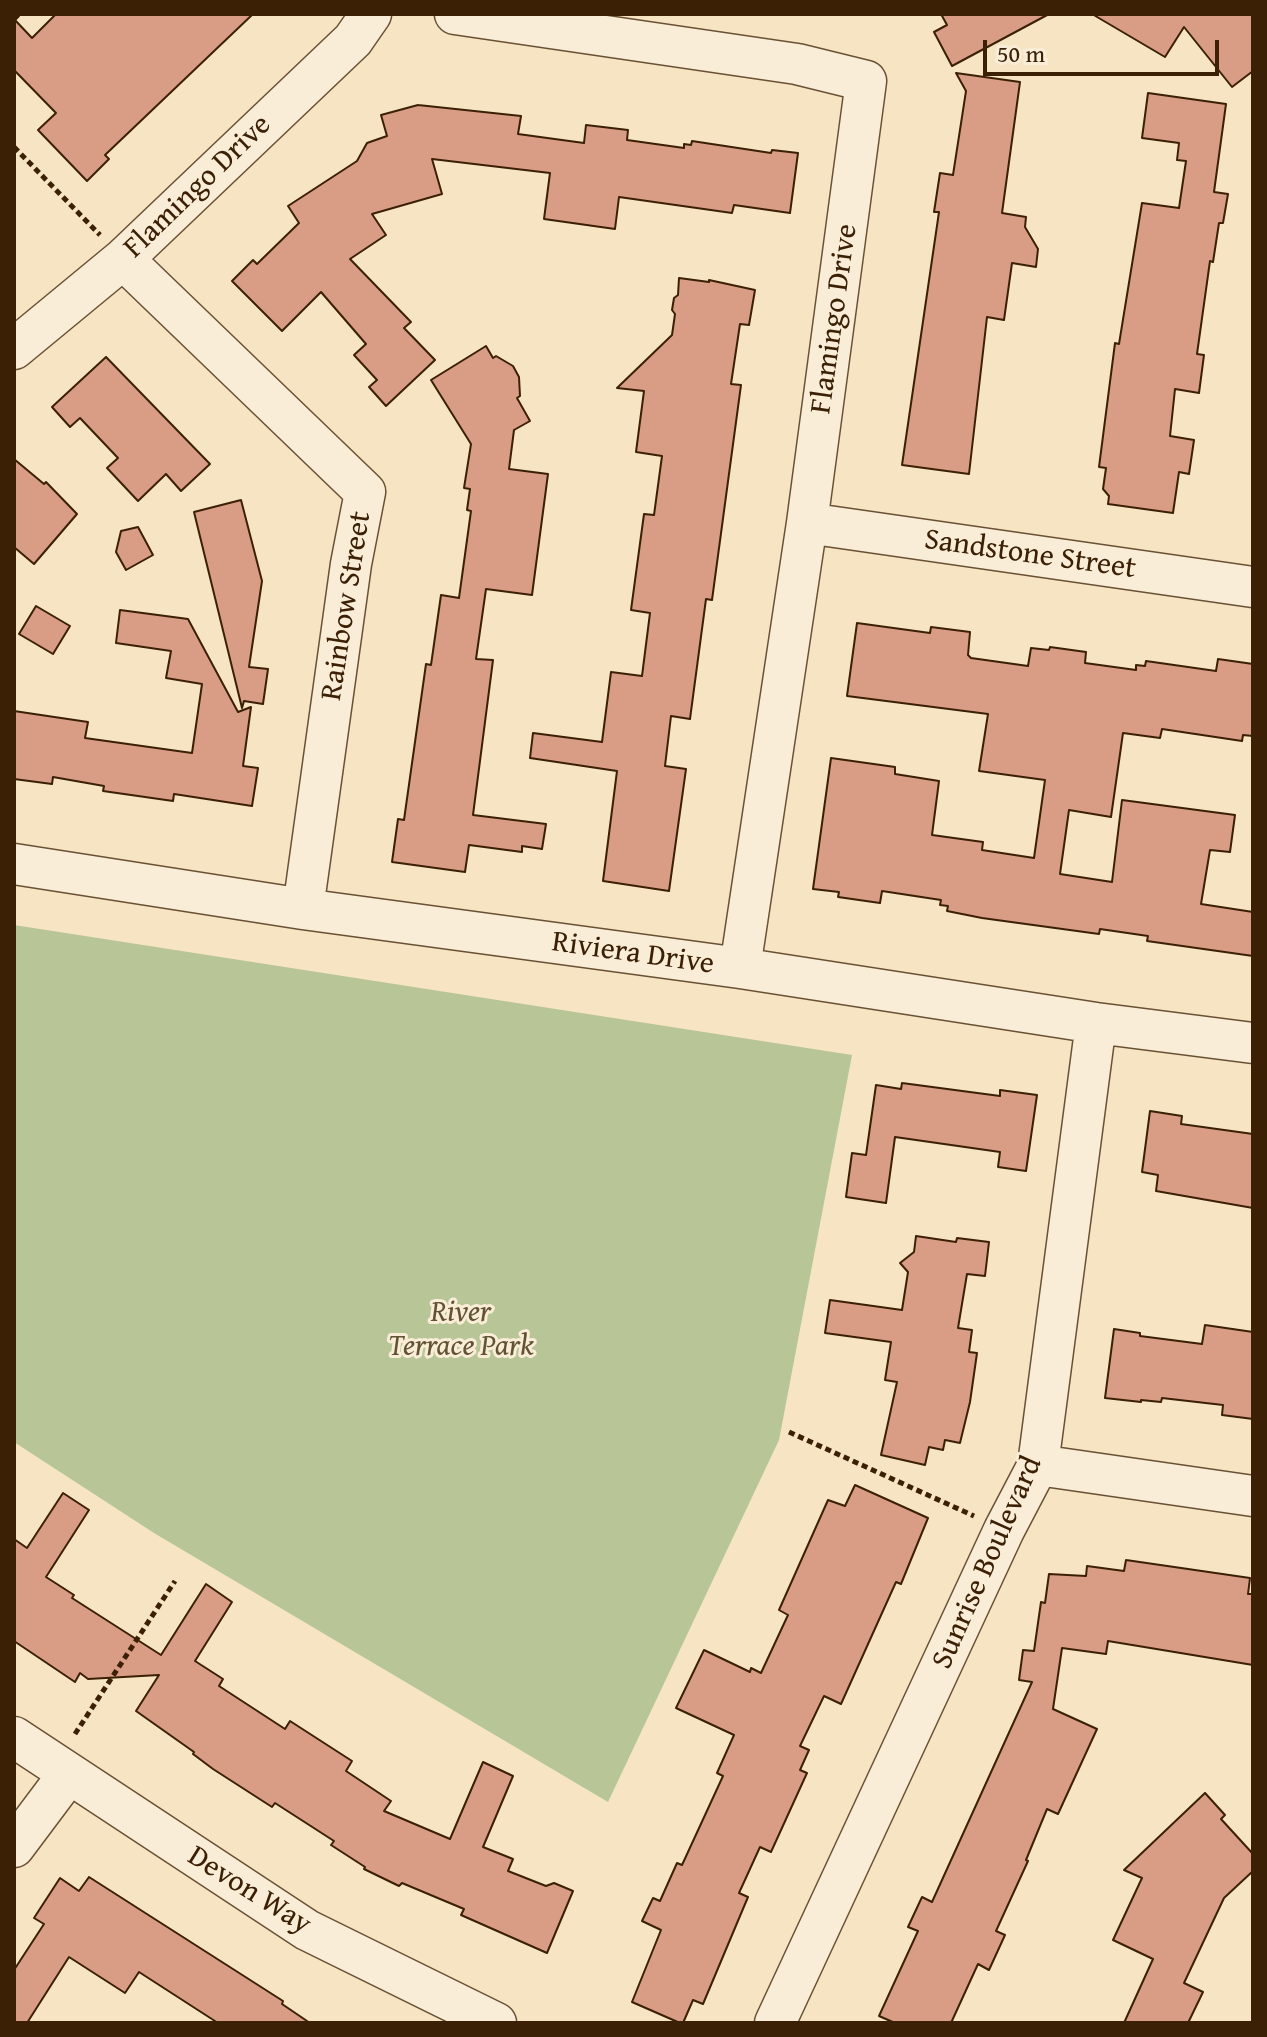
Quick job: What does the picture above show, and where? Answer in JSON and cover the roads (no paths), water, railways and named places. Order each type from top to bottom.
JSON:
[{"type":"street","name":"Flamingo Drive","points":[[14,349],[123,259],[353,40],[371,14]]},
{"type":"street","name":"Flamingo Drive","points":[[455,14],[797,64],[866,81],[807,523],[740,968]]},
{"type":"street","name":"Rainbow Street","points":[[123,259],[365,492],[351,564],[303,909]]},
{"type":"street","name":"Sandstone Street","points":[[807,523],[1253,587]]},
{"type":"street","name":"Riviera Drive","points":[[14,864],[303,909],[740,968],[1096,1023],[1253,1043]]},
{"type":"street","name":"Sunrise Boulevard","points":[[775,2023],[1004,1530],[1038,1465],[1096,1023]]},
{"type":"street","points":[[1038,1465],[1253,1496]]},
{"type":"street","name":"Devon Way","points":[[14,1737],[307,1930],[496,2023]]},
{"type":"street","points":[[14,1847],[61,1770]]},
{"type":"park label","name":"River Terrace Park","points":[[461,1330]]}]
